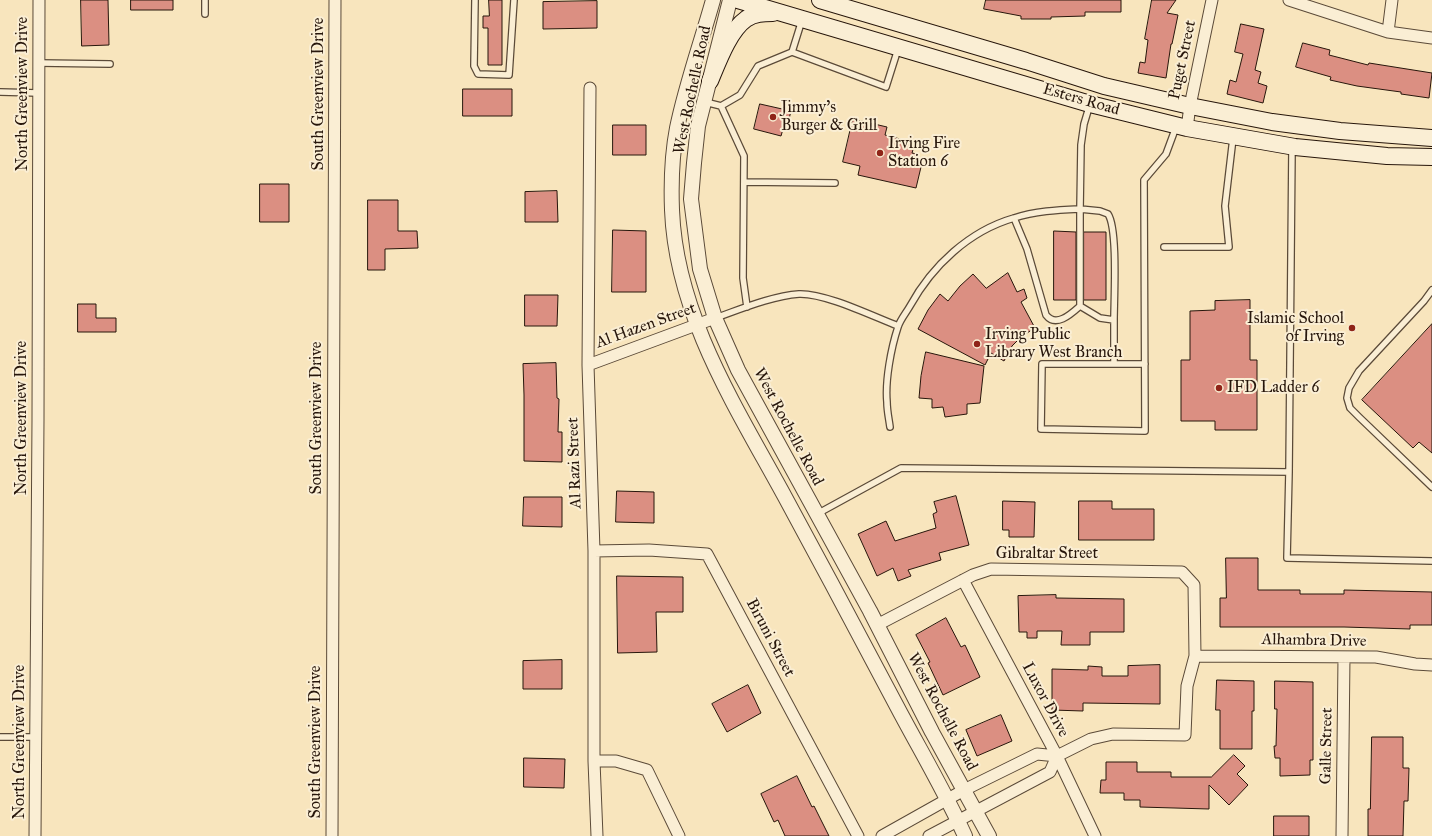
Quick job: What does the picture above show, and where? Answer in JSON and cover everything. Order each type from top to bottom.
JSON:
[{"type":"main road","name":"Esters Road","points":[[738,0],[1090,104],[1182,126],[1292,147],[1387,156],[1432,157]]},
{"type":"main road","name":"Esters Road","points":[[820,0],[1026,61],[1104,86],[1190,106],[1272,122],[1340,132],[1432,138]]},
{"type":"main road","points":[[710,81],[723,50],[736,29],[746,18],[758,14],[780,12]]},
{"type":"main road","points":[[899,47],[907,26]]},
{"type":"street","name":"North Greenview Drive","points":[[35,836],[39,0]]},
{"type":"street","name":"South Greenview Drive","points":[[332,836],[335,0]]},
{"type":"street","name":"West Rochelle Road","points":[[713,0],[689,80],[677,129],[673,155],[672,211],[683,286],[696,325],[728,392],[965,836]]},
{"type":"street","name":"West Rochelle Road","points":[[730,0],[698,126],[691,199],[700,268],[715,318],[736,366],[877,625],[932,732],[989,836]]},
{"type":"street","name":"Puget Street","points":[[1182,126],[1190,106],[1212,0]]},
{"type":"street","points":[[1289,0],[1388,32],[1432,38]]},
{"type":"street","points":[[1388,32],[1392,0]]},
{"type":"street","name":"Al Razi Street","points":[[590,88],[588,365],[594,551],[594,760],[597,836]]},
{"type":"street","name":"Al Hazen Street","points":[[588,365],[715,318]]},
{"type":"street","name":"Biruni Street","points":[[594,551],[649,550],[706,554],[858,836]]},
{"type":"street","name":"Gibraltar Street","points":[[877,625],[964,580],[991,569],[1182,572],[1194,585],[1195,656]]},
{"type":"street","name":"Luxor Drive","points":[[964,580],[1057,756],[1095,836]]},
{"type":"street","points":[[882,836],[964,790],[1037,754],[1057,756],[1091,739],[1113,734],[1185,735],[1187,686],[1195,656]]},
{"type":"street","name":"Alhambra Drive","points":[[1195,656],[1376,657],[1415,664],[1432,665]]},
{"type":"street","name":"Galle Street","points":[[1342,836],[1344,657]]},
{"type":"street","points":[[929,836],[1050,772],[1057,756]]},
{"type":"street","points":[[594,760],[616,761],[647,770],[679,836]]},
{"type":"lane","points":[[205,0],[205,14]]},
{"type":"lane","points":[[475,0],[474,66],[478,74],[509,75],[514,0]]},
{"type":"lane","points":[[792,52],[802,19]]},
{"type":"lane","points":[[705,102],[721,106],[740,95],[758,66],[792,52],[886,87],[899,47]]},
{"type":"lane","points":[[39,63],[110,64]]},
{"type":"lane","points":[[0,92],[39,93]]},
{"type":"lane","points":[[1014,218],[1028,249],[1046,315],[1050,319],[1059,320],[1069,316],[1080,306],[1081,144],[1084,124],[1090,104]]},
{"type":"lane","points":[[721,106],[744,156],[743,278],[747,307]]},
{"type":"lane","points":[[1145,364],[1042,364],[1041,429],[1145,431],[1145,364],[1144,180],[1166,154],[1182,126]]},
{"type":"lane","points":[[1164,247],[1229,247],[1225,206],[1234,136]]},
{"type":"lane","points":[[1292,147],[1287,558],[1432,561]]},
{"type":"lane","points":[[744,182],[835,183]]},
{"type":"lane","points":[[890,427],[887,402],[887,385],[898,326],[919,290],[934,270],[968,240],[981,231],[1014,218],[1046,210],[1080,209],[1100,211],[1108,214],[1112,222],[1115,256],[1114,364]]},
{"type":"lane","points":[[1432,290],[1424,301],[1359,371],[1349,388],[1347,398],[1350,408],[1432,487]]},
{"type":"lane","points":[[715,318],[774,299],[799,294],[824,297],[898,326]]},
{"type":"lane","points":[[1080,306],[1100,318],[1114,320]]},
{"type":"lane","points":[[817,514],[901,468],[1289,472]]},
{"type":"lane","points":[[0,737],[36,737]]},
{"type":"building","points":[[81,0],[108,0],[109,45],[82,46]]},
{"type":"building","points":[[131,0],[173,0],[173,10],[131,10]]},
{"type":"building","points":[[489,0],[502,0],[502,65],[488,65],[488,28],[483,28],[483,16],[489,16]]},
{"type":"building","points":[[986,0],[1121,0],[1121,12],[1085,12],[1085,16],[1051,17],[1051,19],[1021,19],[1021,16],[984,9]]},
{"type":"building","points":[[1152,0],[1176,0],[1167,13],[1178,15],[1171,44],[1166,78],[1138,73],[1140,62],[1145,63],[1148,40],[1145,39]]},
{"type":"building","points":[[597,1],[597,28],[543,29],[543,2]]},
{"type":"building","points":[[1241,24],[1264,29],[1255,70],[1261,72],[1258,83],[1267,86],[1263,103],[1227,94],[1230,80],[1236,82],[1243,54],[1235,52]]},
{"type":"building","points":[[1303,43],[1330,50],[1329,55],[1368,65],[1369,63],[1432,73],[1429,98],[1330,80],[1331,77],[1296,67]]},
{"type":"building","points":[[463,89],[512,89],[512,116],[463,116]]},
{"type":"building","name":"Jimmy's Burger & Grill","points":[[760,104],[791,111],[788,123],[785,122],[781,136],[754,129]]},
{"type":"building","name":"Irving Fire Station 6","points":[[853,119],[887,127],[885,135],[915,143],[912,153],[917,154],[914,165],[921,167],[916,188],[858,175],[860,166],[843,162]]},
{"type":"building","points":[[613,125],[646,125],[646,155],[613,155]]},
{"type":"building","points":[[260,184],[289,184],[289,222],[260,222]]},
{"type":"building","points":[[557,191],[558,222],[525,222],[525,192]]},
{"type":"building","points":[[368,200],[398,200],[398,231],[417,231],[418,248],[385,249],[385,270],[368,270]]},
{"type":"building","points":[[613,230],[646,231],[646,292],[612,292]]},
{"type":"building","points":[[1054,231],[1076,232],[1076,300],[1054,300]]},
{"type":"building","points":[[1084,232],[1106,232],[1106,300],[1084,300]]},
{"type":"building","name":"Irving Public Library West Branch","points":[[1008,273],[1017,292],[1024,289],[1027,298],[1021,302],[1035,328],[1022,336],[1012,346],[1004,361],[991,353],[985,365],[918,329],[928,310],[940,294],[948,301],[960,286],[973,274],[986,288]]},
{"type":"building","points":[[525,295],[558,295],[557,326],[525,326]]},
{"type":"building","name":"IFD Ladder 6","points":[[1250,300],[1250,360],[1257,360],[1257,430],[1215,430],[1215,421],[1181,421],[1181,360],[1190,360],[1190,311],[1215,310],[1215,301]]},
{"type":"building","points":[[78,304],[96,304],[96,318],[116,318],[116,332],[78,332]]},
{"type":"building","points":[[1432,324],[1432,453],[1419,442],[1413,448],[1362,400]]},
{"type":"building","points":[[926,352],[984,366],[980,403],[967,404],[967,414],[945,417],[943,407],[932,408],[932,399],[919,398],[921,376]]},
{"type":"building","points":[[556,363],[557,398],[559,399],[558,432],[562,432],[562,462],[524,461],[523,364]]},
{"type":"building","points":[[617,491],[654,492],[654,523],[616,522]]},
{"type":"building","points":[[956,496],[969,545],[939,553],[941,560],[908,570],[911,576],[898,581],[893,568],[877,576],[858,534],[886,521],[895,541],[936,528],[933,514],[937,512],[934,502]]},
{"type":"building","points":[[524,497],[562,497],[562,527],[523,526]]},
{"type":"building","points":[[1003,501],[1035,502],[1034,537],[1009,537],[1009,530],[1003,530]]},
{"type":"building","points":[[1079,501],[1112,501],[1112,509],[1154,509],[1154,540],[1079,540]]},
{"type":"building","points":[[1226,558],[1258,558],[1258,590],[1300,590],[1300,594],[1344,594],[1344,590],[1432,592],[1432,625],[1410,625],[1410,629],[1344,627],[1220,627],[1220,598],[1226,598]]},
{"type":"building","points":[[617,576],[683,577],[683,612],[656,612],[657,652],[618,653]]},
{"type":"building","points":[[1056,595],[1056,598],[1124,599],[1124,632],[1090,632],[1090,645],[1061,645],[1062,631],[1037,631],[1037,638],[1027,638],[1027,632],[1019,632],[1018,596]]},
{"type":"building","points":[[946,618],[961,647],[965,645],[980,677],[943,695],[928,663],[930,662],[916,635]]},
{"type":"building","points":[[562,660],[562,689],[523,689],[523,661]]},
{"type":"building","points":[[1160,665],[1160,704],[1083,703],[1083,711],[1052,710],[1052,669],[1088,670],[1088,666],[1102,667],[1102,676],[1128,676],[1128,666]]},
{"type":"building","points":[[1217,680],[1254,681],[1252,749],[1220,749],[1220,710],[1216,710]]},
{"type":"building","points":[[1275,681],[1313,682],[1313,760],[1310,760],[1310,775],[1280,776],[1280,758],[1275,758],[1274,746],[1276,746],[1277,709],[1275,709]]},
{"type":"building","points":[[748,685],[761,713],[727,732],[712,704]]},
{"type":"building","points":[[1001,715],[1012,741],[977,756],[966,730]]},
{"type":"building","points":[[1372,737],[1403,737],[1403,768],[1409,768],[1408,801],[1404,801],[1403,836],[1368,836]]},
{"type":"building","points":[[1234,755],[1245,766],[1237,774],[1248,785],[1229,805],[1209,785],[1209,809],[1140,807],[1140,800],[1124,800],[1124,793],[1100,793],[1101,780],[1106,780],[1106,762],[1137,762],[1137,772],[1171,772],[1171,777],[1211,777]]},
{"type":"building","points":[[524,758],[565,759],[564,788],[524,787]]},
{"type":"building","points":[[797,776],[812,807],[814,806],[829,836],[785,836],[778,820],[774,822],[761,794]]},
{"type":"building","points":[[1274,816],[1309,816],[1309,836],[1274,836]]},
{"type":"place","name":"Jimmy's Burger & Grill","points":[[773,117]]},
{"type":"place","name":"Irving Fire Station 6","points":[[880,153]]},
{"type":"place","name":"Islamic School of Irving","points":[[1352,328]]},
{"type":"place","name":"Irving Public Library West Branch","points":[[977,344]]},
{"type":"place","name":"IFD Ladder 6","points":[[1219,388]]}]
